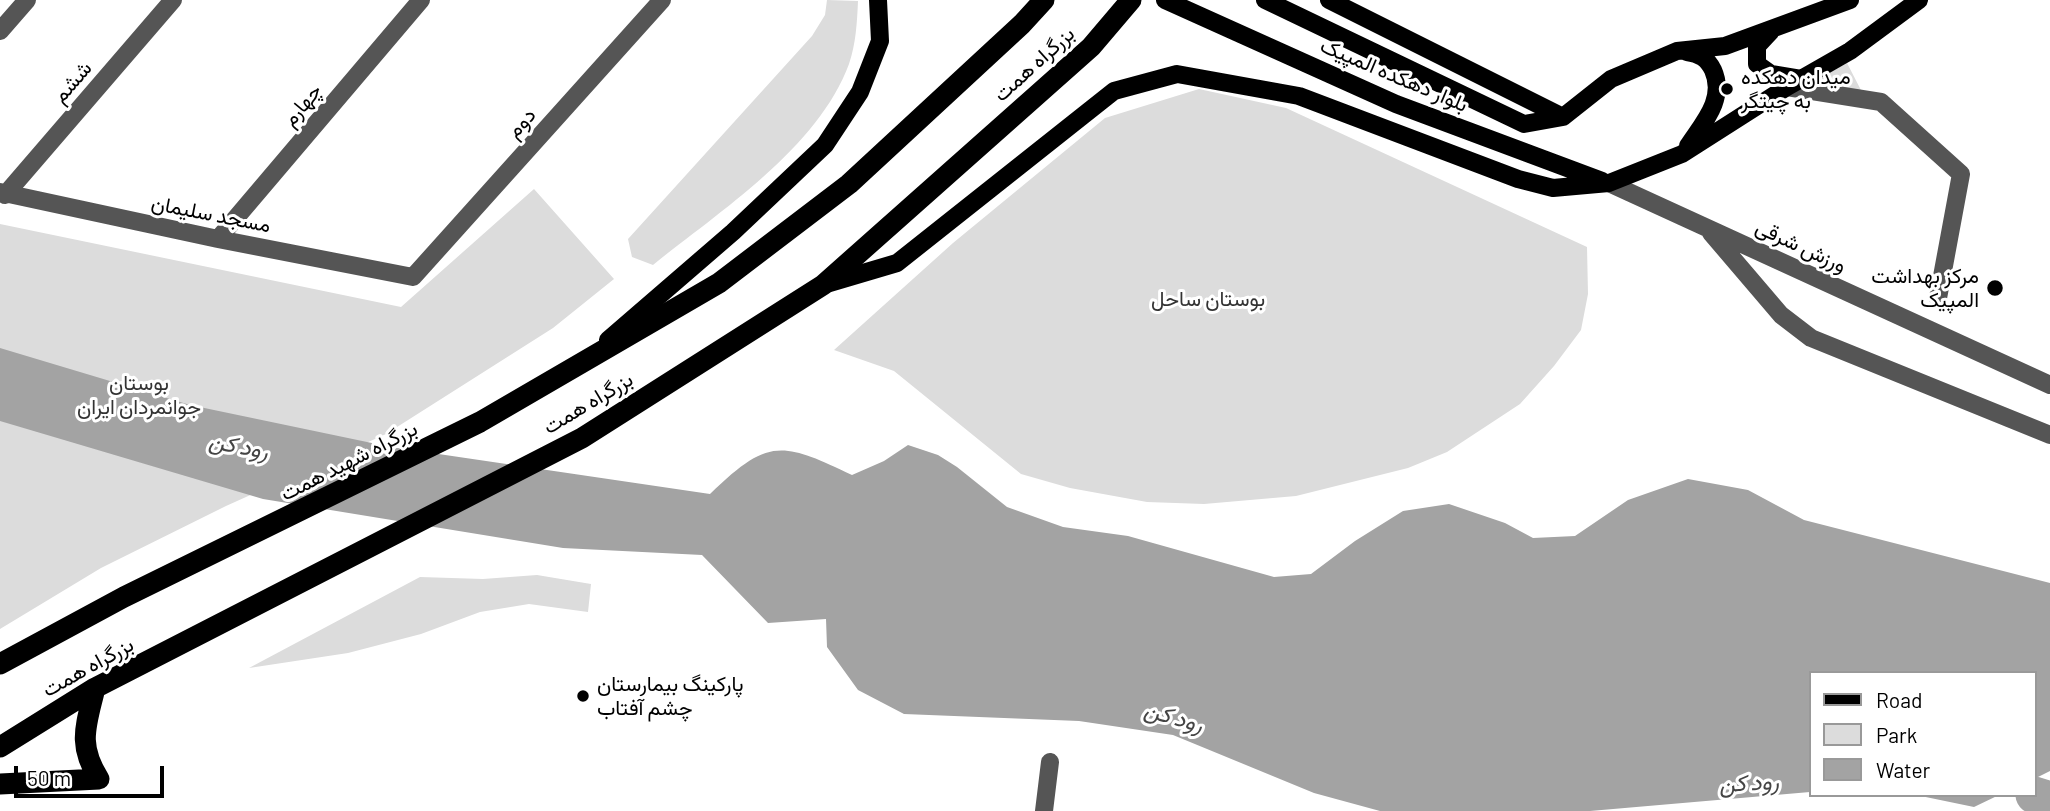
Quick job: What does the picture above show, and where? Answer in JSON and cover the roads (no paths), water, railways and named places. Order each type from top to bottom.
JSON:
[{"type":"highway","name":"بزرگراه همت","points":[[589,357],[719,283],[849,184],[1022,24],[1044,0]]},
{"type":"highway","name":"بزرگراه همت","points":[[0,747],[95,688],[582,438],[823,285],[1091,47],[1131,0]]},
{"type":"highway","name":"بزرگراه شهید همت","points":[[124,597],[480,422],[589,357]]},
{"type":"highway","name":"بزرگراه همت","points":[[0,664],[124,597]]},
{"type":"highway","points":[[0,784],[99,779],[86,759],[85,735],[95,688]]},
{"type":"main road","points":[[589,357],[733,232],[825,145],[860,92],[880,41],[878,0]]},
{"type":"main road","name":"بلوار دهکده المپیک","points":[[1165,0],[1396,104],[1609,183]]},
{"type":"main road","name":"بلوار دهکده المپیک","points":[[1265,0],[1524,124],[1563,117]]},
{"type":"main road","points":[[1329,0],[1563,117],[1611,79],[1677,51],[1725,47],[1850,0]]},
{"type":"main road","points":[[823,285],[897,263],[1114,91],[1177,74],[1299,96],[1518,179],[1553,187],[1609,183],[1682,154],[1850,51],[1919,0]]},
{"type":"main road","points":[[1774,28],[1757,46],[1757,64],[1794,83]]},
{"type":"main road","points":[[1677,51],[1700,54],[1716,76],[1717,92],[1713,110],[1682,154]]},
{"type":"street","points":[[0,32],[27,0]]},
{"type":"street","name":"ششم","points":[[2,193],[173,0]]},
{"type":"street","name":"چهارم","points":[[218,239],[421,0]]},
{"type":"street","name":"دوم","points":[[413,277],[662,0]]},
{"type":"street","points":[[1794,83],[1881,103],[1961,174],[1938,298]]},
{"type":"street","name":"ورزش شرقی","points":[[1609,183],[2050,385]]},
{"type":"street","name":"مسجد سلیمان","points":[[2,193],[413,277]]},
{"type":"street","points":[[1707,228],[1781,315],[1811,338],[2050,435]]},
{"type":"street","points":[[1044,811],[1050,762]]},
{"type":"water","points":[[0,348],[190,405],[391,447],[710,494],[762,454],[791,451],[852,475],[884,461],[908,445],[938,455],[1007,507],[1063,527],[1128,536],[1274,577],[1311,574],[1355,541],[1403,511],[1449,504],[1505,523],[1533,538],[1575,536],[1628,500],[1688,479],[1748,490],[1804,520],[2050,583],[2050,771],[2036,778],[2036,671],[1808,671],[1808,792],[1590,811],[1380,811],[1314,793],[1173,735],[1079,721],[904,714],[858,690],[827,647],[826,619],[768,623],[702,555],[563,548],[263,499],[0,421]]},
{"type":"water","points":[[1926,797],[1995,797],[1974,807]]},
{"type":"waterway","name":"رود کن","points":[[2036,796],[2050,800]]},
{"type":"place","name":"میدان دهکده به چیتگر","points":[[1727,89]]},
{"type":"place","name":"مرکز بهداشت المپیک","points":[[1995,288]]},
{"type":"place","name":"پاركينگ بيمارستان چشم آفتاب","points":[[583,696]]},
{"type":"park label","name":"بوستان ساحل","points":[[1208,299]]},
{"type":"park label","name":"بوستان جوانمردان ایران","points":[[139,395]]}]
